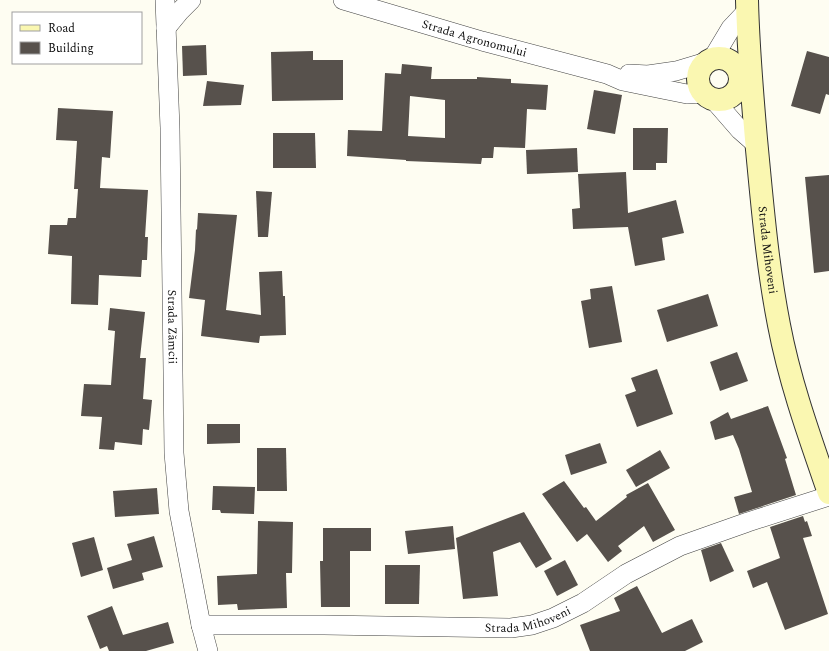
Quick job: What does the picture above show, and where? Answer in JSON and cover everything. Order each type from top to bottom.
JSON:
[{"type":"main road","name":"Strada Mihoveni","points":[[747,6],[741,75],[757,145],[767,241],[779,326],[790,374],[829,495]]},
{"type":"main road","points":[[722,58],[727,59],[741,75],[735,93],[720,100],[708,96],[700,87],[698,80],[701,68],[709,60],[722,58]]},
{"type":"street","name":"Strada Zămcii","points":[[165,0],[170,128],[174,453],[179,511],[201,625],[208,651]]},
{"type":"street","points":[[166,28],[191,0]]},
{"type":"street","name":"Strada Agronomului","points":[[343,0],[482,41],[607,74],[624,81],[687,94],[708,96]]},
{"type":"street","points":[[709,60],[747,6]]},
{"type":"street","name":"Strada Agronomului","points":[[607,74],[648,75],[676,71],[709,60]]},
{"type":"street","points":[[708,96],[740,130],[757,145]]},
{"type":"street","name":"Strada Mihoveni","points":[[201,625],[511,628],[532,625],[553,618],[583,603],[626,574],[680,546],[829,495]]},
{"type":"building","points":[[206,45],[207,75],[183,76],[182,46]]},
{"type":"building","points":[[313,51],[313,60],[343,60],[343,100],[272,101],[271,52]]},
{"type":"building","points":[[807,51],[829,57],[829,95],[826,94],[820,114],[791,106]]},
{"type":"building","points":[[402,64],[432,67],[431,79],[477,79],[477,77],[511,79],[511,83],[548,85],[546,110],[527,109],[525,148],[494,147],[493,158],[482,158],[481,164],[406,161],[347,156],[348,130],[382,131],[385,73],[401,74]],"holes":[[[410,96],[445,100],[445,138],[408,136]]]},
{"type":"building","points":[[207,81],[244,85],[241,105],[203,106]]},
{"type":"building","points":[[594,90],[622,95],[615,134],[587,129]]},
{"type":"building","points":[[58,108],[113,111],[110,158],[102,157],[100,188],[148,190],[145,237],[148,237],[147,260],[142,260],[141,277],[99,275],[98,305],[71,304],[72,256],[48,254],[50,225],[67,225],[68,218],[76,218],[78,189],[74,189],[77,141],[56,140]]},
{"type":"building","points":[[633,128],[668,128],[667,163],[656,163],[656,170],[633,170]]},
{"type":"building","points":[[273,133],[315,133],[316,168],[273,168]]},
{"type":"building","points":[[577,148],[578,172],[527,174],[526,150]]},
{"type":"building","points":[[626,172],[628,213],[676,200],[684,233],[662,238],[665,260],[635,266],[628,227],[573,229],[572,209],[580,208],[578,174]]},
{"type":"building","points":[[829,175],[829,271],[814,273],[805,177]]},
{"type":"building","points":[[256,191],[272,192],[268,237],[258,237]]},
{"type":"building","points":[[198,213],[237,215],[226,310],[261,315],[259,272],[282,271],[283,296],[285,296],[286,335],[260,336],[259,343],[201,336],[205,300],[189,298]]},
{"type":"building","points":[[612,286],[622,342],[589,348],[581,301],[591,299],[590,289]]},
{"type":"building","points":[[708,294],[718,326],[667,342],[657,310]]},
{"type":"building","points":[[110,308],[145,312],[140,358],[146,358],[143,399],[152,400],[149,430],[143,429],[142,445],[115,442],[114,450],[99,449],[102,417],[81,416],[84,384],[111,385],[115,331],[108,330]]},
{"type":"building","points":[[737,352],[748,381],[720,391],[710,362]]},
{"type":"building","points":[[657,369],[673,414],[637,427],[625,395],[636,391],[631,378]]},
{"type":"building","points":[[768,406],[787,458],[785,459],[796,495],[739,514],[734,497],[752,492],[739,449],[733,435],[715,440],[710,422],[728,412],[731,419]]},
{"type":"building","points":[[207,424],[240,424],[240,443],[207,444]]},
{"type":"building","points":[[600,443],[607,463],[571,475],[565,455]]},
{"type":"building","points":[[257,448],[286,448],[287,491],[257,491]]},
{"type":"building","points":[[660,450],[670,468],[636,487],[626,470]]},
{"type":"building","points":[[564,481],[584,508],[586,507],[596,521],[627,497],[626,495],[648,483],[675,530],[653,542],[644,526],[618,546],[622,551],[608,562],[587,534],[577,542],[542,494]]},
{"type":"building","points":[[213,486],[255,487],[254,514],[221,513],[220,510],[212,510]]},
{"type":"building","points":[[157,488],[159,514],[115,517],[113,491]]},
{"type":"building","points":[[524,512],[552,559],[536,568],[520,542],[493,552],[498,596],[463,599],[456,538]]},
{"type":"building","points":[[803,516],[805,522],[807,521],[812,536],[803,538],[828,614],[785,630],[767,582],[753,588],[747,571],[780,558],[770,527]]},
{"type":"building","points":[[258,521],[293,522],[292,573],[286,573],[287,608],[238,610],[237,604],[218,605],[217,576],[257,574]]},
{"type":"building","points":[[453,526],[455,549],[408,554],[405,531]]},
{"type":"building","points":[[323,528],[371,528],[371,551],[350,551],[350,607],[321,607],[320,561],[323,561]]},
{"type":"building","points":[[154,536],[163,567],[142,573],[144,580],[113,589],[107,568],[132,560],[127,544]]},
{"type":"building","points":[[94,537],[103,570],[81,577],[72,543]]},
{"type":"building","points":[[721,543],[734,571],[710,582],[701,550]]},
{"type":"building","points":[[565,560],[578,585],[557,596],[544,571]]},
{"type":"building","points":[[385,565],[420,565],[419,604],[385,604]]},
{"type":"building","points":[[637,586],[662,633],[692,619],[703,642],[685,651],[590,651],[580,625],[620,611],[614,598]]},
{"type":"building","points":[[112,606],[123,635],[168,622],[174,643],[146,651],[109,651],[107,646],[100,649],[87,616]]}]
